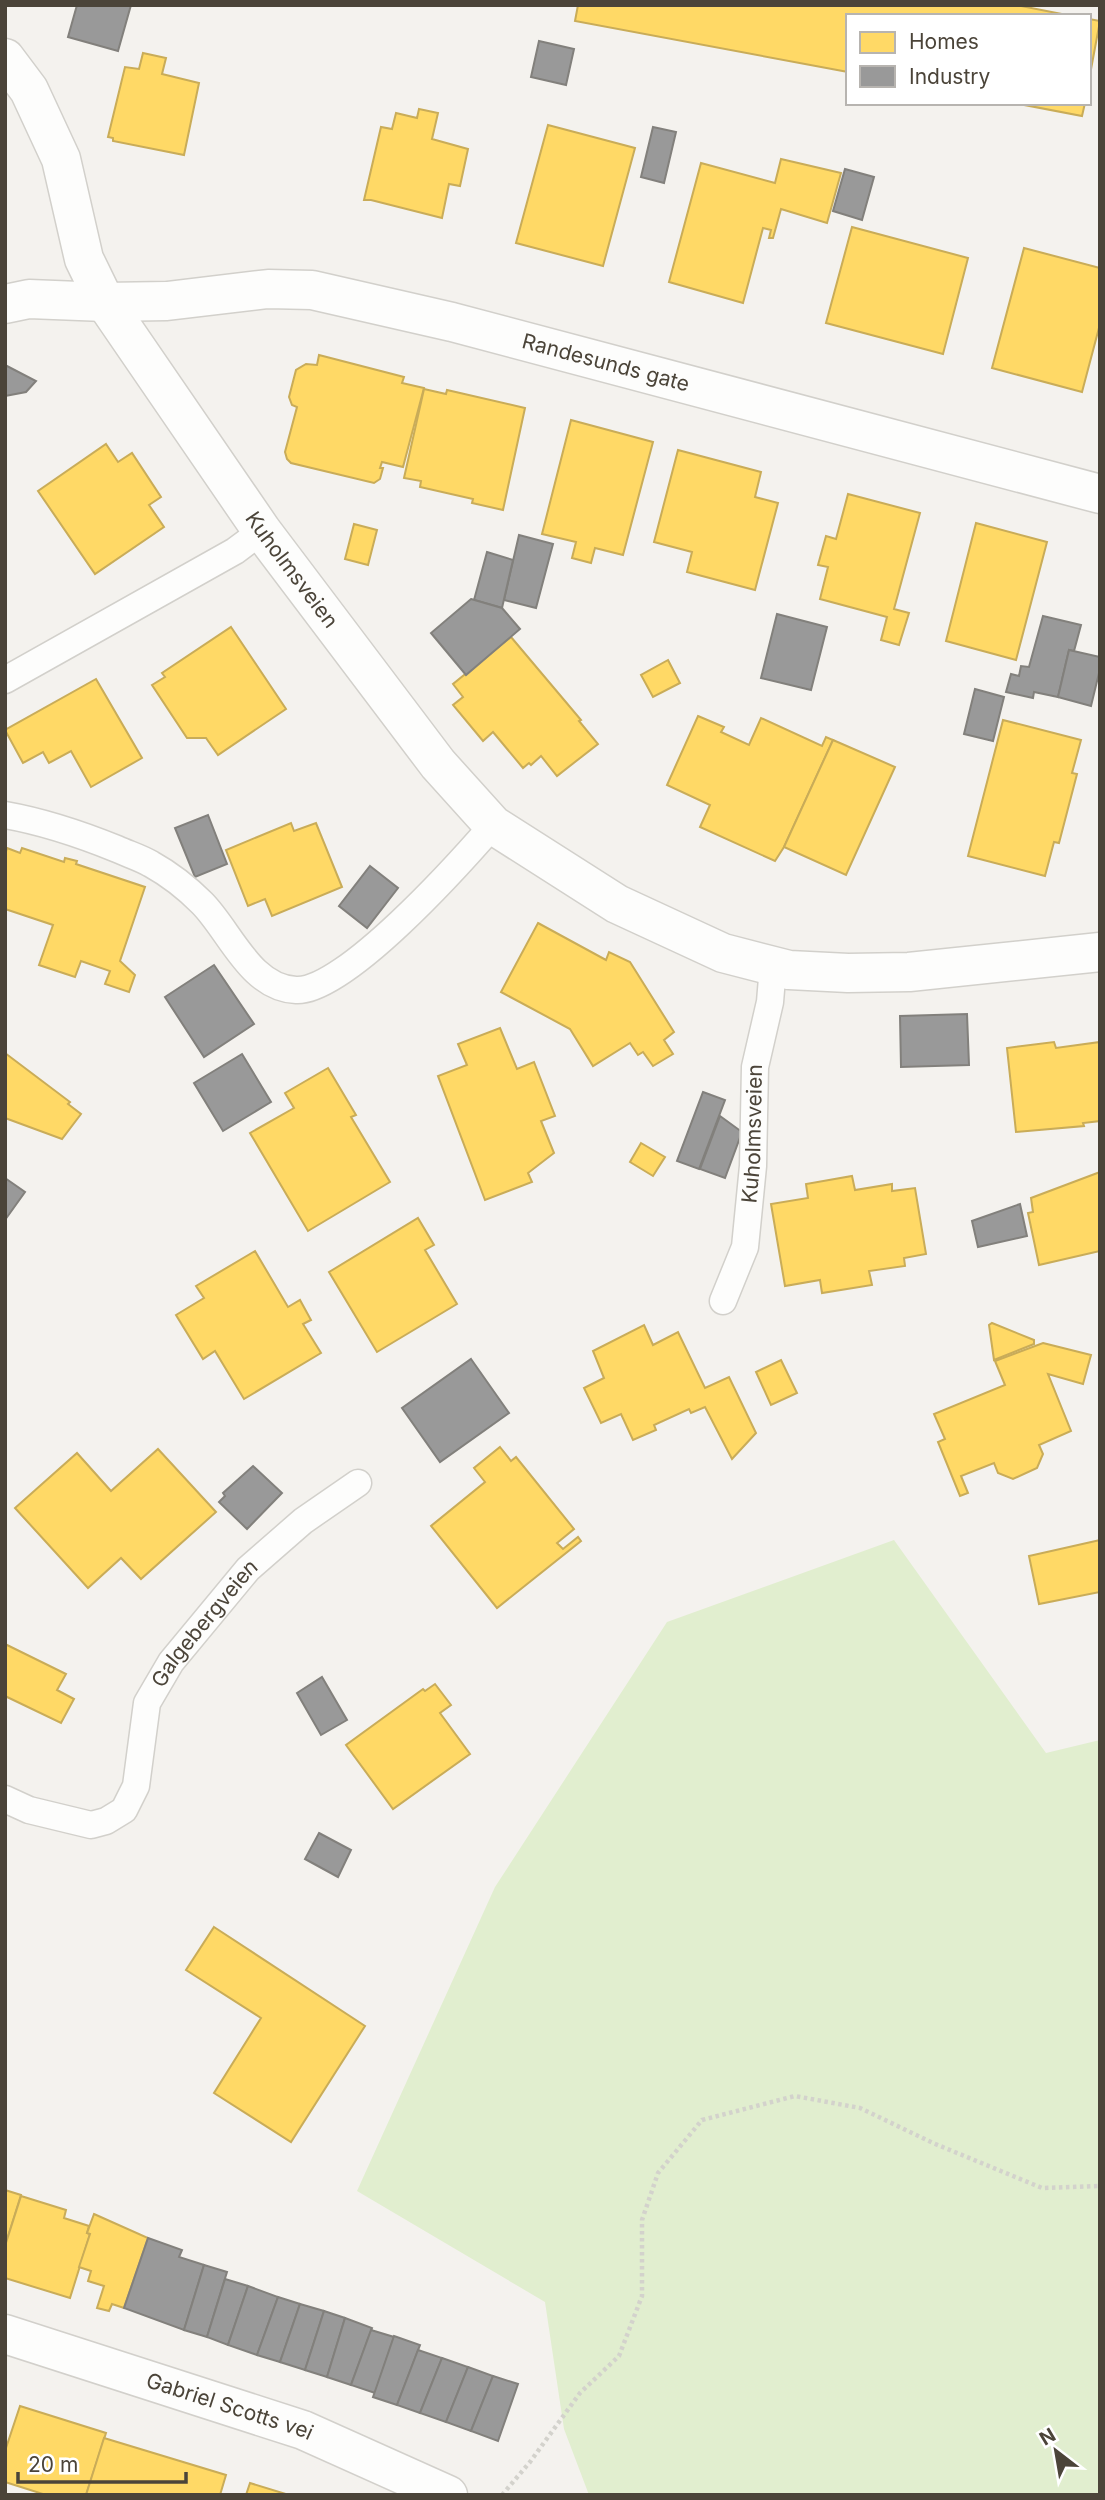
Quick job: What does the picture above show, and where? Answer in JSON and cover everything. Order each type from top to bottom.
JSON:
[{"type":"street","name":"Kuholmsveien","points":[[5,58],[29,89],[61,159],[84,258],[105,302],[262,531],[438,764],[493,825],[617,904],[723,953],[789,970],[848,973],[909,971],[1100,952]]},
{"type":"street","name":"Randesunds gate","points":[[105,302],[167,301],[268,289],[312,290],[452,322],[1100,494]]},
{"type":"street","points":[[5,304],[29,299],[105,302]]},
{"type":"street","name":"Gabriel Scotts vei","points":[[5,2334],[303,2430],[448,2495]]},
{"type":"lane","points":[[5,680],[235,551],[262,531]]},
{"type":"lane","points":[[5,815],[70,830],[150,863],[203,904],[254,968],[267,980],[277,986],[298,991],[331,979],[355,963],[394,929],[493,825]]},
{"type":"lane","name":"Kuholmsveien","points":[[723,1301],[745,1247],[753,1166],[755,1067],[770,1002],[773,966]]},
{"type":"lane","name":"Galgebergveien","points":[[5,1799],[29,1810],[91,1825],[106,1821],[124,1810],[136,1786],[147,1703],[171,1662],[248,1569],[303,1521],[358,1483]]},
{"type":"path","points":[[502,2495],[537,2454],[580,2393],[619,2356],[642,2295],[642,2220],[658,2173],[702,2120],[795,2096],[860,2108],[933,2143],[1042,2188],[1100,2186]]},
{"type":"green space","points":[[894,1540],[1046,1753],[1100,1740],[1100,2493],[589,2495],[564,2429],[545,2302],[357,2191],[495,1887],[667,1622]]},
{"type":"building: Homes","points":[[578,5],[1016,5],[1062,14],[846,14],[846,72],[575,21]]},
{"type":"building: Homes","points":[[1091,19],[1100,21],[1091,69]]},
{"type":"building: Homes","points":[[143,53],[166,58],[162,74],[199,83],[184,155],[113,141],[113,138],[108,137],[125,67],[139,69]]},
{"type":"building: Homes","points":[[1024,105],[1085,105],[1082,116]]},
{"type":"building: Homes","points":[[419,109],[438,113],[432,139],[468,149],[460,186],[449,184],[442,218],[364,200],[381,127],[392,129],[396,113],[417,118]]},
{"type":"building: Homes","points":[[548,125],[635,148],[603,266],[516,243]]},
{"type":"building: Homes","points":[[781,159],[841,173],[827,223],[781,209],[773,238],[769,238],[771,230],[763,228],[743,303],[669,282],[701,163],[775,183]]},
{"type":"building: Homes","points":[[852,227],[968,258],[943,354],[826,323]]},
{"type":"building: Homes","points":[[1024,248],[1100,268],[1100,324],[1082,392],[992,368]]},
{"type":"building: Homes","points":[[319,355],[404,377],[402,383],[424,388],[403,467],[382,462],[380,479],[374,483],[291,463],[287,459],[285,452],[297,407],[292,405],[289,397],[296,370],[306,364],[317,365]]},
{"type":"building: Homes","points":[[424,389],[446,394],[447,390],[525,408],[503,510],[472,503],[473,499],[420,487],[421,481],[404,478]]},
{"type":"building: Homes","points":[[571,420],[653,442],[623,555],[595,548],[591,563],[572,558],[576,542],[542,534]]},
{"type":"building: Homes","points":[[106,444],[118,462],[132,453],[161,497],[149,505],[164,527],[95,574],[38,491]]},
{"type":"building: Homes","points":[[678,450],[761,472],[755,497],[778,503],[755,590],[687,572],[692,552],[654,542]]},
{"type":"building: Homes","points":[[848,494],[920,513],[894,609],[909,613],[899,645],[881,640],[887,617],[820,599],[828,567],[818,565],[826,536],[836,539]]},
{"type":"building: Homes","points":[[976,523],[1047,542],[1016,660],[946,641]]},
{"type":"building: Homes","points":[[354,524],[377,530],[368,565],[345,559]]},
{"type":"building: Homes","points":[[231,627],[286,709],[218,755],[206,738],[187,738],[152,685],[165,677],[162,673]]},
{"type":"building: Homes","points":[[511,637],[598,744],[557,776],[541,756],[523,768],[493,732],[483,741],[453,705],[463,697],[453,684]]},
{"type":"building: Homes","points":[[668,660],[680,683],[653,697],[641,675]]},
{"type":"building: Homes","points":[[96,679],[142,758],[91,787],[71,751],[49,763],[43,752],[23,763],[5,730]]},
{"type":"building: Homes","points":[[698,716],[724,727],[721,732],[749,745],[761,718],[822,746],[826,737],[833,740],[775,861],[700,827],[710,805],[667,785]]},
{"type":"building: Homes","points":[[1003,720],[1081,740],[1072,773],[1077,774],[1059,843],[1054,842],[1045,876],[968,856]]},
{"type":"building: Homes","points":[[833,740],[895,767],[846,875],[784,847]]},
{"type":"building: Homes","points":[[291,823],[294,831],[316,823],[342,887],[272,916],[265,899],[248,906],[226,850]]},
{"type":"building: Homes","points":[[7,848],[20,853],[22,848],[64,862],[65,858],[77,861],[76,864],[145,887],[120,961],[135,975],[129,992],[105,984],[110,971],[81,961],[75,977],[39,965],[53,925],[5,909]]},
{"type":"building: Homes","points":[[538,923],[606,960],[609,952],[630,962],[674,1032],[664,1040],[673,1054],[653,1066],[643,1052],[638,1055],[630,1043],[593,1066],[570,1029],[501,992]]},
{"type":"building: Homes","points":[[500,1028],[517,1069],[534,1062],[555,1116],[541,1121],[554,1153],[528,1173],[532,1182],[485,1200],[438,1076],[467,1065],[458,1044]]},
{"type":"building: Homes","points":[[1054,1042],[1056,1048],[1100,1042],[1100,1121],[1083,1123],[1084,1126],[1016,1132],[1007,1048]]},
{"type":"building: Homes","points":[[5,1053],[70,1102],[68,1104],[81,1114],[62,1139],[5,1118]]},
{"type":"building: Homes","points":[[328,1068],[356,1115],[351,1117],[390,1182],[308,1231],[250,1133],[294,1108],[285,1093]]},
{"type":"building: Homes","points":[[641,1143],[665,1157],[653,1176],[630,1162]]},
{"type":"building: Homes","points":[[1100,1172],[1100,1251],[1039,1265],[1028,1213],[1033,1212],[1031,1198]]},
{"type":"building: Homes","points":[[852,1176],[855,1190],[892,1184],[892,1191],[915,1188],[926,1254],[904,1258],[905,1266],[869,1271],[872,1285],[822,1293],[820,1280],[785,1286],[771,1204],[808,1198],[806,1184]]},
{"type":"building: Homes","points":[[418,1218],[434,1245],[425,1250],[457,1304],[377,1352],[329,1272]]},
{"type":"building: Homes","points":[[255,1251],[288,1307],[300,1300],[311,1320],[303,1324],[321,1353],[244,1399],[215,1351],[203,1359],[176,1315],[204,1298],[196,1286]]},
{"type":"building: Homes","points":[[992,1323],[1034,1340],[1034,1344],[994,1360],[989,1325]]},
{"type":"building: Homes","points":[[644,1325],[653,1345],[678,1332],[705,1388],[729,1377],[756,1433],[732,1459],[705,1407],[691,1413],[689,1409],[654,1425],[656,1430],[633,1440],[621,1414],[601,1423],[584,1388],[604,1378],[593,1351]]},
{"type":"building: Homes","points":[[1043,1343],[1091,1355],[1083,1384],[1048,1374],[1071,1431],[1039,1445],[1043,1454],[1037,1468],[1013,1479],[998,1473],[994,1463],[961,1476],[968,1493],[960,1496],[938,1442],[945,1439],[934,1414],[1005,1385],[995,1361]]},
{"type":"building: Homes","points":[[781,1360],[797,1393],[771,1405],[756,1372]]},
{"type":"building: Homes","points":[[500,1447],[511,1461],[516,1457],[574,1529],[557,1543],[563,1549],[578,1537],[581,1541],[497,1608],[431,1526],[485,1482],[474,1468]]},
{"type":"building: Homes","points":[[158,1449],[216,1512],[141,1579],[121,1558],[88,1588],[15,1508],[77,1453],[111,1491]]},
{"type":"building: Homes","points":[[1100,1540],[1100,1592],[1039,1604],[1029,1556]]},
{"type":"building: Homes","points":[[5,1644],[66,1674],[57,1690],[74,1699],[61,1723],[5,1696]]},
{"type":"building: Homes","points":[[435,1684],[451,1705],[440,1713],[470,1754],[393,1809],[346,1745],[423,1689],[425,1691]]},
{"type":"building: Homes","points":[[214,1927],[365,2026],[291,2142],[214,2093],[261,2018],[186,1970]]},
{"type":"building: Homes","points":[[5,2190],[21,2195],[5,2246]]},
{"type":"building: Homes","points":[[21,2196],[66,2210],[64,2218],[89,2226],[87,2233],[90,2234],[70,2298],[5,2278],[5,2246]]},
{"type":"building: Homes","points":[[94,2214],[148,2238],[124,2308],[112,2304],[109,2311],[97,2308],[104,2286],[88,2281],[91,2271],[79,2267]]},
{"type":"building: Homes","points":[[20,2406],[106,2433],[86,2495],[46,2495],[5,2482],[5,2451]]},
{"type":"building: Homes","points":[[104,2438],[226,2475],[220,2495],[86,2495]]},
{"type":"building: Homes","points":[[250,2483],[289,2495],[246,2495]]},
{"type":"building: Industry","points":[[77,5],[131,5],[118,51],[68,37]]},
{"type":"building: Industry","points":[[539,41],[574,49],[566,85],[531,77]]},
{"type":"building: Industry","points":[[653,127],[676,132],[664,183],[641,177]]},
{"type":"building: Industry","points":[[845,169],[874,177],[862,220],[833,211]]},
{"type":"building: Industry","points":[[5,365],[36,381],[26,392],[5,396]]},
{"type":"building: Industry","points":[[519,535],[553,544],[536,608],[504,600]]},
{"type":"building: Industry","points":[[487,552],[513,560],[502,608],[474,600]]},
{"type":"building: Industry","points":[[471,599],[502,608],[520,629],[466,675],[431,633]]},
{"type":"building: Industry","points":[[777,614],[827,627],[811,690],[761,678]]},
{"type":"building: Industry","points":[[1043,616],[1081,625],[1074,651],[1069,650],[1058,697],[1034,692],[1033,698],[1006,692],[1011,674],[1019,676],[1021,666],[1029,667]]},
{"type":"building: Industry","points":[[1069,650],[1100,657],[1100,669],[1091,706],[1058,697]]},
{"type":"building: Industry","points":[[975,689],[1004,697],[993,741],[964,734]]},
{"type":"building: Industry","points":[[208,815],[227,864],[195,877],[175,828]]},
{"type":"building: Industry","points":[[370,866],[398,888],[367,928],[339,906]]},
{"type":"building: Industry","points":[[214,965],[254,1024],[204,1057],[165,997]]},
{"type":"building: Industry","points":[[967,1014],[969,1065],[901,1067],[900,1016]]},
{"type":"building: Industry","points":[[242,1054],[271,1102],[223,1131],[194,1083]]},
{"type":"building: Industry","points":[[703,1092],[725,1100],[699,1169],[677,1161]]},
{"type":"building: Industry","points":[[720,1116],[742,1132],[725,1178],[700,1169]]},
{"type":"building: Industry","points":[[5,1178],[25,1192],[5,1220]]},
{"type":"building: Industry","points":[[1020,1204],[1027,1236],[978,1247],[972,1221]]},
{"type":"building: Industry","points":[[471,1359],[509,1413],[440,1462],[402,1408]]},
{"type":"building: Industry","points":[[253,1466],[282,1493],[247,1529],[219,1502],[225,1496],[223,1493]]},
{"type":"building: Industry","points":[[322,1677],[347,1720],[321,1735],[297,1693]]},
{"type":"building: Industry","points":[[319,1833],[351,1850],[338,1877],[305,1859]]},
{"type":"building: Industry","points":[[148,2238],[182,2250],[179,2257],[204,2265],[184,2330],[124,2308]]},
{"type":"building: Industry","points":[[204,2265],[227,2272],[207,2337],[184,2330]]},
{"type":"building: Industry","points":[[225,2279],[248,2286],[228,2345],[207,2337]]},
{"type":"building: Industry","points":[[248,2286],[278,2297],[257,2355],[228,2345]]},
{"type":"building: Industry","points":[[278,2297],[300,2304],[280,2362],[257,2355]]},
{"type":"building: Industry","points":[[300,2304],[324,2311],[305,2370],[280,2362]]},
{"type":"building: Industry","points":[[324,2311],[345,2318],[327,2377],[305,2370]]},
{"type":"building: Industry","points":[[345,2318],[372,2328],[351,2385],[327,2377]]},
{"type":"building: Industry","points":[[371,2330],[394,2337],[375,2393],[351,2385]]},
{"type":"building: Industry","points":[[394,2336],[420,2345],[397,2405],[373,2397]]},
{"type":"building: Industry","points":[[418,2350],[442,2358],[420,2413],[397,2405]]},
{"type":"building: Industry","points":[[442,2358],[468,2367],[446,2422],[420,2413]]},
{"type":"building: Industry","points":[[468,2367],[493,2376],[471,2431],[446,2422]]},
{"type":"building: Industry","points":[[493,2376],[518,2384],[498,2441],[471,2431]]}]
